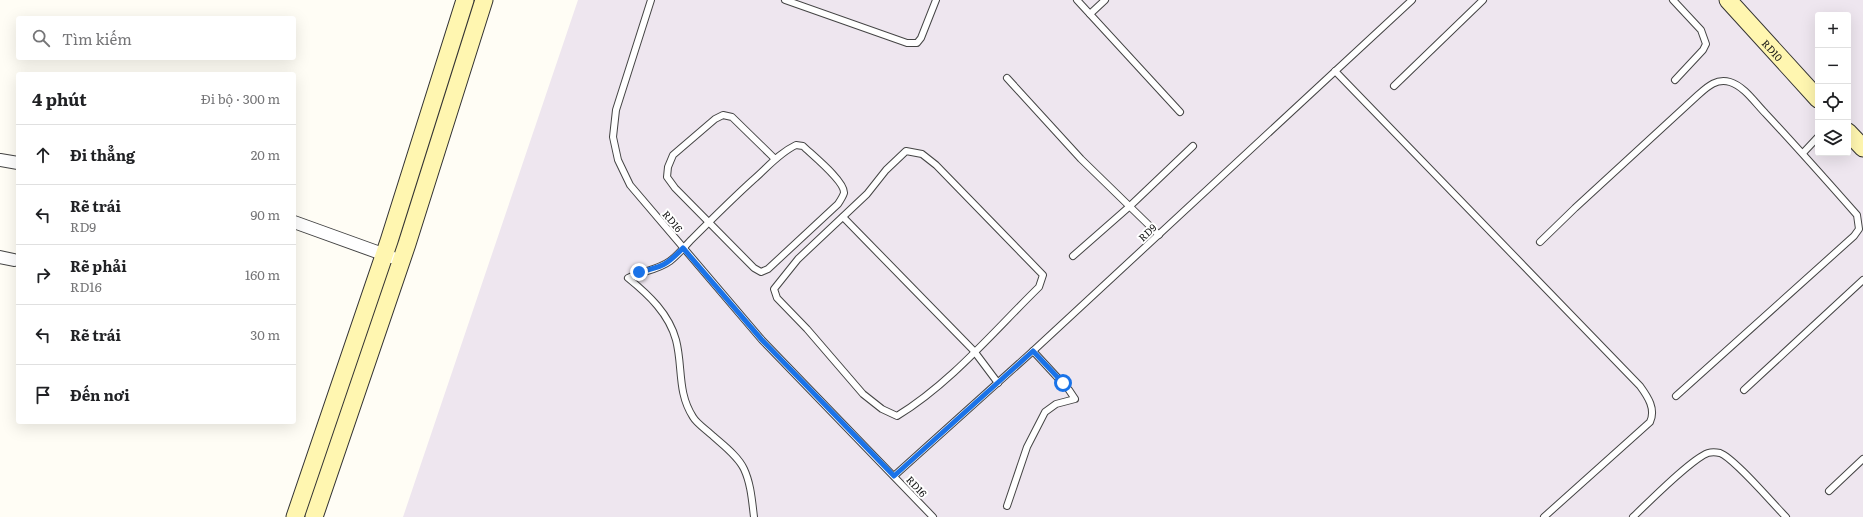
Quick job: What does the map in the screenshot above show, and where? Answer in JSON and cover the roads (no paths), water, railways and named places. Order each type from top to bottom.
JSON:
[{"type":"main road","points":[[295,517],[384,254],[465,0]]},
{"type":"main road","points":[[314,517],[401,261],[484,0]]},
{"type":"main road","name":"RD10","points":[[1728,0],[1815,96]]},
{"type":"main road","points":[[1851,135],[1863,148]]},
{"type":"street","points":[[0,160],[16,163]]},
{"type":"street","points":[[296,223],[401,261]]},
{"type":"street","points":[[0,257],[14,260]]},
{"type":"lane","name":"RD16","points":[[651,0],[616,110],[613,137],[618,160],[630,185],[762,340],[933,517]]},
{"type":"lane","points":[[785,0],[907,43],[917,43],[922,38],[936,0]]},
{"type":"lane","points":[[1077,0],[1180,112]]},
{"type":"lane","points":[[1090,14],[1105,0]]},
{"type":"lane","name":"RD9","points":[[894,476],[1033,351],[1412,0]]},
{"type":"lane","points":[[1394,86],[1483,0]]},
{"type":"lane","points":[[1673,0],[1701,30],[1706,44],[1703,50],[1675,80]]},
{"type":"lane","points":[[1335,71],[1640,386],[1649,399],[1652,413],[1650,422],[1544,517]]},
{"type":"lane","points":[[1007,78],[1081,158],[1159,235]]},
{"type":"lane","points":[[1540,242],[1698,95],[1715,82],[1728,81],[1734,83],[1745,92],[1803,153],[1857,215],[1858,229],[1854,236],[1676,396]]},
{"type":"lane","points":[[754,517],[752,497],[744,468],[734,456],[694,419],[685,400],[680,379],[676,340],[662,312],[646,293],[628,278],[639,272],[661,267],[671,260],[709,221],[775,159],[796,145],[803,146],[843,186],[844,193],[838,204],[777,262],[761,272],[754,268],[709,221],[675,188],[667,177],[668,167],[673,155],[715,119],[723,115],[732,117],[775,159]]},
{"type":"lane","points":[[1803,153],[1815,141]]},
{"type":"lane","points":[[1074,256],[1130,206],[1193,146]]},
{"type":"lane","points":[[906,151],[922,154],[936,165],[1042,276],[1038,287],[941,384],[915,405],[897,416],[882,409],[863,394],[807,329],[777,298],[774,289],[798,259],[843,217],[867,194],[886,170],[906,151]]},
{"type":"lane","points":[[843,217],[974,352],[998,383]]},
{"type":"lane","points":[[1744,390],[1863,280]]},
{"type":"lane","points":[[1006,506],[1027,447],[1045,412],[1056,404],[1075,399],[1073,394],[1066,386],[1033,351]]},
{"type":"lane","points":[[1633,517],[1693,462],[1708,453],[1715,452],[1720,453],[1732,461],[1786,517]]},
{"type":"lane","points":[[1829,491],[1863,459]]}]
